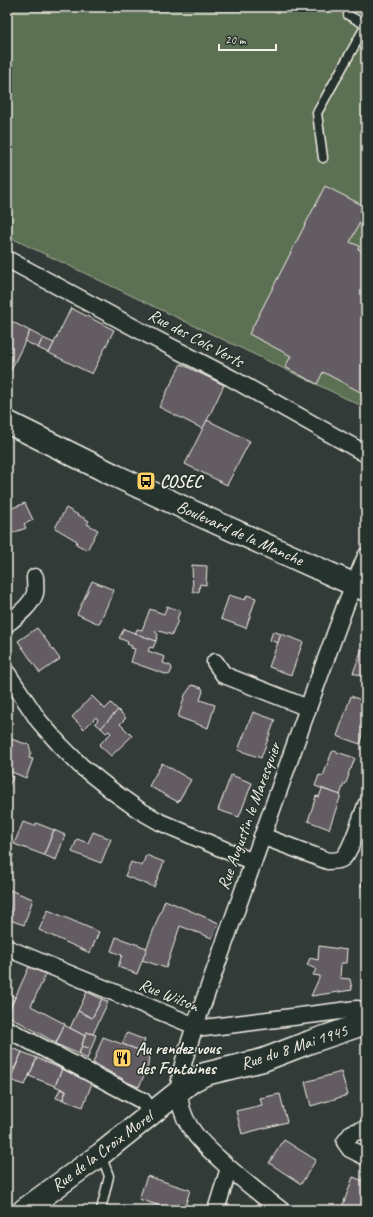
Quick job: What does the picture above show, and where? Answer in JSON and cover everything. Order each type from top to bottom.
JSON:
[{"type":"main road","name":"Boulevard de la Manche","points":[[7,422],[116,476],[360,587]]},
{"type":"main road","name":"Rue du 8 Mai 1945","points":[[180,1092],[205,1074],[262,1060],[364,1024]]},
{"type":"main road","name":"Rue de la Croix Morel","points":[[24,1210],[101,1154],[180,1092]]},
{"type":"street","name":"Rue des Cols Verts","points":[[7,259],[231,378],[366,454]]},
{"type":"street","name":"Rue Augustin le Maresquier","points":[[281,1210],[249,1186],[202,1143],[192,1130],[184,1116],[180,1100],[182,1066],[252,862],[308,708],[360,587],[366,556]]},
{"type":"street","points":[[7,624],[29,605],[35,594],[35,577]]},
{"type":"street","points":[[215,662],[224,675],[308,708]]},
{"type":"street","points":[[7,673],[36,716],[60,745],[81,766],[114,793],[160,822],[252,862]]},
{"type":"street","points":[[262,836],[328,861],[336,861],[343,858],[348,851],[366,805]]},
{"type":"street","name":"Rue Wilson","points":[[7,948],[195,1026],[204,1028],[357,1009],[364,1024]]},
{"type":"street","points":[[7,1029],[143,1100],[152,1114]]},
{"type":"street","points":[[366,1129],[352,1133],[344,1142],[350,1149],[366,1157]]},
{"type":"street","points":[[216,1210],[230,1168]]},
{"type":"lane","points":[[322,158],[317,113],[366,25],[348,16]]},
{"type":"lane","points":[[101,1154],[109,1176],[102,1210]]},
{"type":"green space","points":[[7,7],[366,7],[366,408],[7,236]]},
{"type":"building","points":[[325,186],[366,207],[366,210],[350,242],[359,246],[358,249],[366,253],[366,395],[323,372],[317,384],[285,367],[291,356],[249,334]]},
{"type":"building","points":[[71,308],[114,330],[92,374],[49,353]]},
{"type":"building","points":[[7,319],[30,331],[8,376],[7,375]]},
{"type":"building","points":[[30,331],[43,338],[38,348],[25,341]]},
{"type":"building","points":[[43,338],[54,343],[49,353],[38,348]]},
{"type":"building","points":[[181,364],[224,385],[203,429],[159,407]]},
{"type":"building","points":[[207,420],[250,441],[227,485],[185,464]]},
{"type":"building","points":[[25,503],[33,520],[24,524],[26,528],[7,535],[7,510]]},
{"type":"building","points":[[66,508],[89,521],[87,524],[98,530],[87,550],[76,544],[77,541],[55,528]]},
{"type":"building","points":[[192,565],[207,566],[206,585],[200,584],[199,592],[193,592]]},
{"type":"building","points":[[92,581],[114,590],[99,624],[77,614]]},
{"type":"building","points":[[229,595],[245,600],[247,595],[256,598],[246,628],[221,619]]},
{"type":"building","points":[[167,606],[180,611],[172,635],[156,630],[155,632],[158,634],[156,641],[135,634],[137,629],[142,630],[150,609],[164,614]]},
{"type":"building","points":[[37,628],[60,659],[40,673],[18,641]]},
{"type":"building","points":[[124,629],[156,641],[153,648],[150,647],[148,651],[165,657],[163,663],[171,666],[172,669],[170,674],[168,675],[131,662],[135,649],[131,648],[132,646],[127,644],[128,642],[119,638]]},
{"type":"building","points":[[273,631],[281,634],[278,643],[270,640]]},
{"type":"building","points":[[281,634],[303,642],[291,675],[269,667]]},
{"type":"building","points":[[366,648],[366,677],[353,673],[362,649]]},
{"type":"building","points":[[192,685],[202,688],[203,691],[200,700],[215,705],[208,728],[178,717],[185,695]]},
{"type":"building","points":[[92,696],[105,709],[111,703],[118,710],[101,728],[95,723],[98,720],[96,717],[84,729],[72,717]]},
{"type":"building","points":[[351,696],[366,702],[366,727],[360,744],[337,736]]},
{"type":"building","points":[[118,710],[126,718],[120,724],[132,736],[111,756],[99,745],[111,733],[109,731],[106,733],[101,728]]},
{"type":"building","points":[[253,712],[275,720],[261,758],[238,750]]},
{"type":"building","points":[[11,739],[29,745],[31,752],[29,758],[33,759],[26,778],[7,770],[7,751]]},
{"type":"building","points":[[334,751],[355,758],[340,795],[315,786],[319,775],[323,776],[332,752]]},
{"type":"building","points":[[162,763],[191,780],[178,802],[149,786]]},
{"type":"building","points":[[7,775],[13,777],[8,788],[7,788]]},
{"type":"building","points":[[231,775],[252,783],[239,817],[218,810]]},
{"type":"building","points":[[322,789],[341,795],[329,829],[308,821],[316,796],[319,797]]},
{"type":"building","points":[[23,822],[35,826],[36,823],[54,830],[44,855],[14,844]]},
{"type":"building","points":[[54,830],[65,835],[56,860],[44,855]]},
{"type":"building","points":[[93,832],[111,839],[101,863],[72,852],[77,839],[88,843]]},
{"type":"building","points":[[7,852],[13,854],[10,863],[7,862]]},
{"type":"building","points":[[146,855],[164,862],[154,887],[125,876],[131,862],[142,866]]},
{"type":"building","points":[[366,872],[366,888],[361,886]]},
{"type":"building","points":[[7,889],[33,899],[24,925],[7,919],[10,907],[7,906]]},
{"type":"building","points":[[165,900],[219,923],[212,938],[180,926],[166,968],[142,960]]},
{"type":"building","points":[[48,910],[99,932],[90,953],[39,930]]},
{"type":"building","points":[[116,937],[147,948],[137,974],[118,967],[122,955],[111,951]]},
{"type":"building","points":[[319,946],[347,950],[346,963],[341,963],[340,978],[350,979],[352,990],[311,996],[320,976],[313,975],[316,969],[307,965],[310,958],[318,960]]},
{"type":"building","points":[[29,967],[46,974],[31,1006],[65,1024],[56,1043],[7,1015]]},
{"type":"building","points":[[7,992],[15,997],[7,1014]]},
{"type":"building","points":[[87,992],[102,999],[92,1018],[78,1011]]},
{"type":"building","points":[[102,999],[108,1002],[93,1034],[86,1032],[85,1036],[70,1028],[78,1011],[92,1018]]},
{"type":"building","points":[[64,1025],[85,1036],[79,1054],[56,1044]]},
{"type":"building","points":[[86,1032],[96,1035],[91,1049],[82,1046]]},
{"type":"building","points":[[127,1033],[145,1040],[141,1051],[122,1044]]},
{"type":"building","name":"Au rendez vous des Fontaines","points":[[103,1037],[149,1054],[148,1066],[139,1087],[122,1080],[123,1079],[93,1063]]},
{"type":"building","points":[[7,1046],[22,1052],[14,1069],[7,1068]]},
{"type":"building","points":[[82,1046],[91,1049],[87,1059],[79,1054]]},
{"type":"building","points":[[22,1052],[37,1058],[25,1085],[10,1080]]},
{"type":"building","points":[[37,1058],[62,1069],[55,1086],[29,1076]]},
{"type":"building","points":[[62,1069],[92,1083],[83,1107],[63,1100],[66,1091],[55,1086]]},
{"type":"building","points":[[341,1072],[348,1095],[311,1106],[305,1082]]},
{"type":"building","points":[[60,1089],[66,1091],[62,1100],[56,1098]]},
{"type":"building","points":[[280,1094],[287,1122],[242,1134],[236,1111],[262,1105],[260,1098]]},
{"type":"building","points":[[284,1140],[316,1160],[301,1184],[269,1163]]},
{"type":"building","points":[[147,1176],[190,1190],[184,1210],[173,1210],[139,1199]]},
{"type":"building","points":[[353,1177],[366,1182],[366,1210],[341,1210]]},
{"type":"place","name":"COSEC","points":[[146,481]]},
{"type":"place","name":"Au rendez vous des Fontaines","points":[[122,1058]]}]
